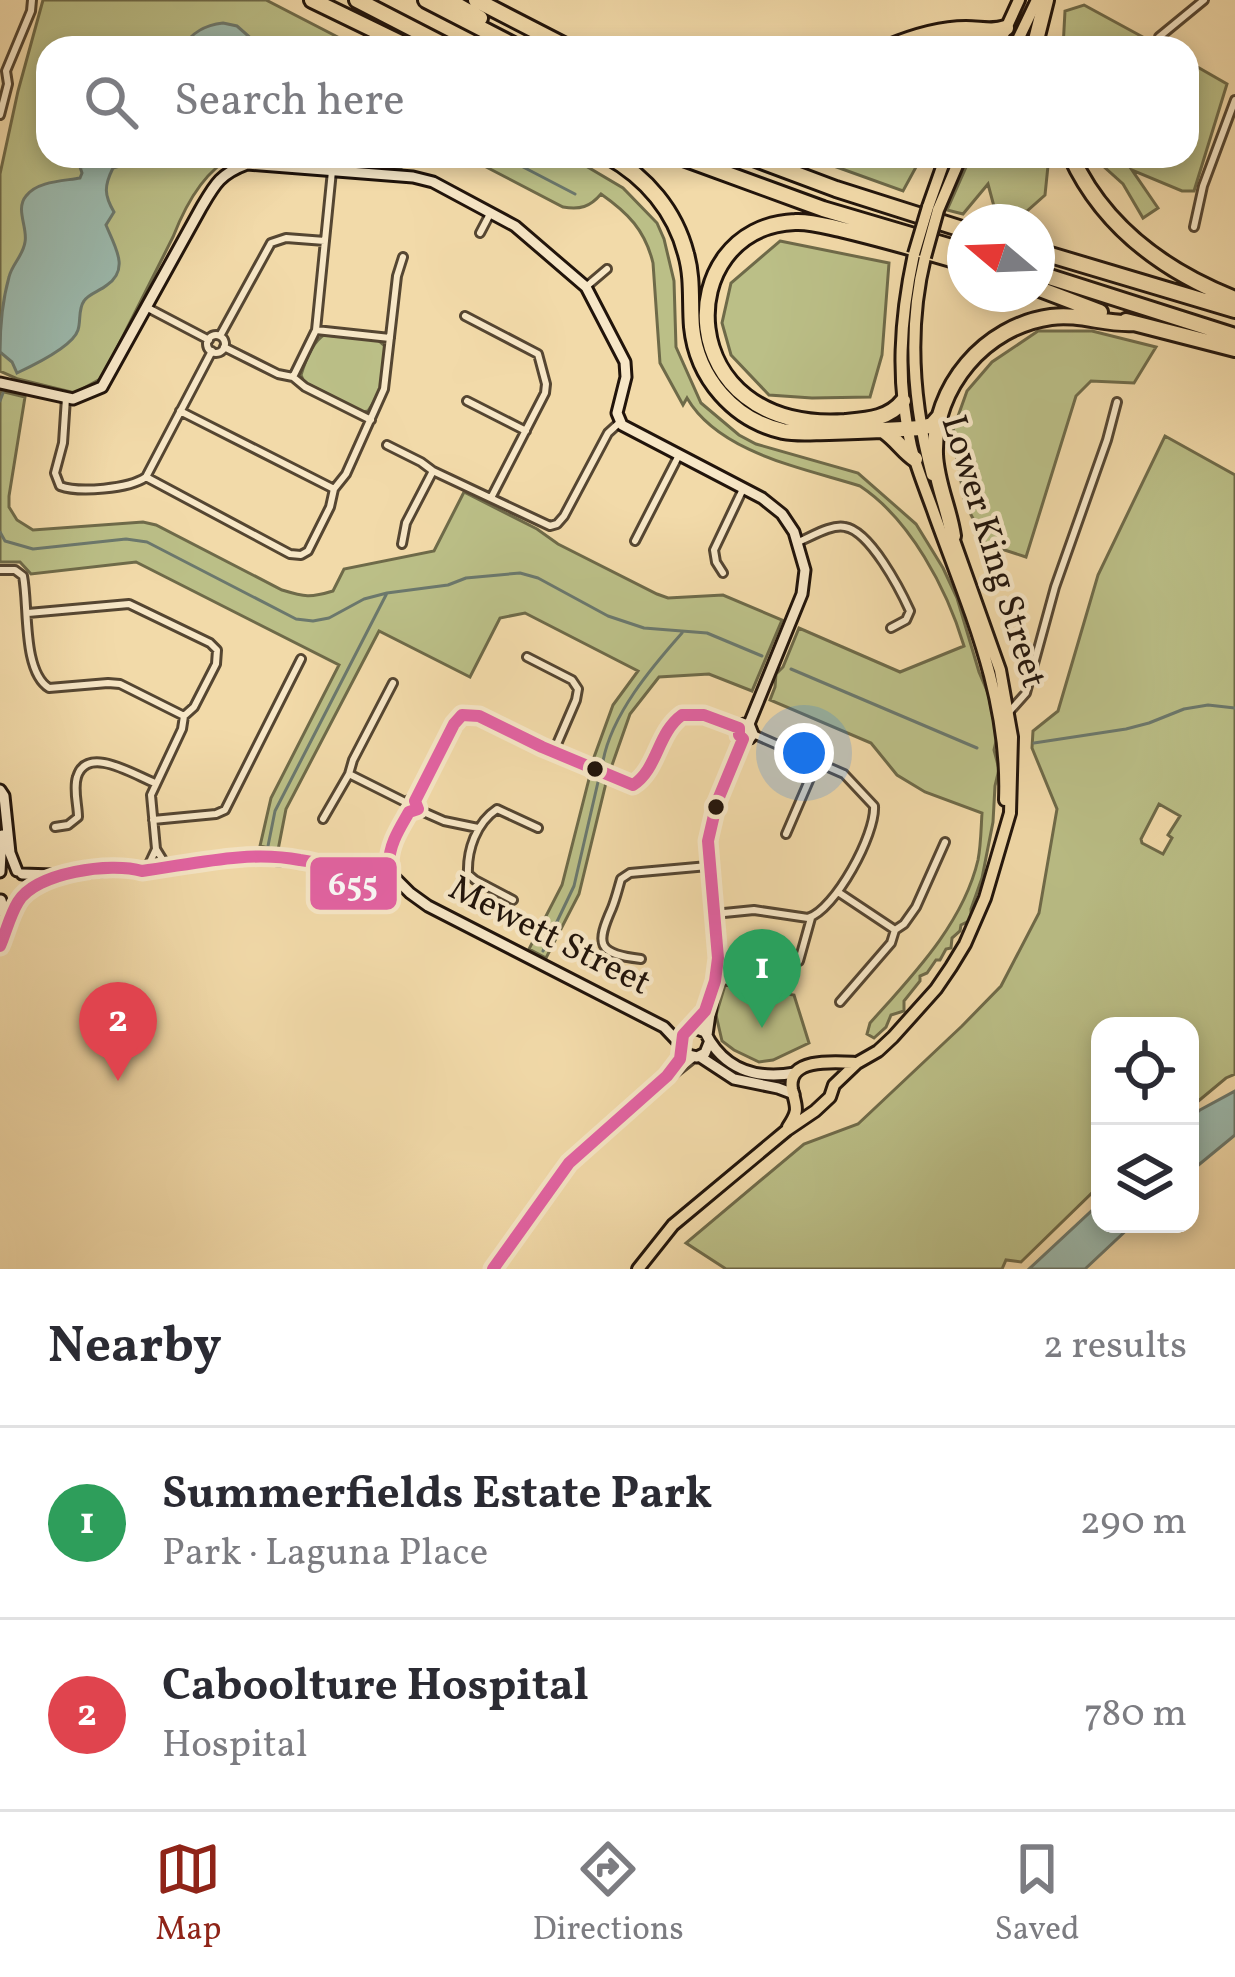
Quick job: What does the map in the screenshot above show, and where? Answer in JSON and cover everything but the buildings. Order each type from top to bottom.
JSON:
[{"type":"highway","points":[[312,0],[380,36]]},
{"type":"highway","points":[[357,0],[427,36]]},
{"type":"highway","points":[[426,0],[496,36]]},
{"type":"highway","points":[[448,0],[514,36]]},
{"type":"highway","points":[[476,0],[546,36]]},
{"type":"highway","points":[[1036,36],[1042,0]]},
{"type":"highway","points":[[921,36],[1006,28]]},
{"type":"highway","points":[[953,31],[963,36]]},
{"type":"highway","points":[[373,32],[382,36]]},
{"type":"highway","points":[[625,168],[643,181],[674,222],[688,262],[697,355],[722,397],[752,418],[783,431],[884,431],[932,425],[940,416]]},
{"type":"highway","points":[[711,168],[823,209],[947,246]]},
{"type":"highway","points":[[780,168],[947,224]]},
{"type":"highway","points":[[1078,168],[1095,200],[1126,235],[1174,268],[1235,299]]},
{"type":"highway","points":[[903,401],[894,412],[882,416],[825,422],[783,416],[749,401],[726,378],[710,346],[709,295],[733,250],[771,226],[794,222],[858,233],[947,258]]},
{"type":"highway","points":[[1055,256],[1235,310]]},
{"type":"highway","points":[[1055,279],[1235,336]]},
{"type":"highway","points":[[1055,294],[1134,323],[1235,349]]},
{"type":"highway","points":[[953,536],[935,460],[940,416],[970,360],[1017,326],[1046,318],[1134,323]]},
{"type":"highway","points":[[884,431],[915,459]]},
{"type":"main road","points":[[1003,36],[1019,0]]},
{"type":"main road","points":[[1021,36],[1042,0]]},
{"type":"main road","name":"Lower King Street","points":[[834,1085],[893,1037],[951,967],[985,898],[1005,827],[1006,696],[994,648],[903,401],[901,333],[943,168]]},
{"type":"main road","name":"Lower King Street","points":[[933,208],[955,168]]},
{"type":"main road","name":"Lower King Street","points":[[919,256],[915,459],[1004,711]]},
{"type":"main road","points":[[787,1130],[796,1114],[795,1072],[804,1065],[856,1063]]},
{"type":"main road","points":[[638,1269],[674,1225],[830,1097],[834,1085],[821,1065]]},
{"type":"main road","points":[[795,1096],[805,1104],[820,1105]]},
{"type":"street","points":[[0,115],[8,84],[3,70],[14,57],[32,0]]},
{"type":"street","points":[[1161,36],[1204,0]]},
{"type":"street","points":[[1194,226],[1203,186],[1235,100]]},
{"type":"street","points":[[0,382],[66,398],[80,398],[102,387],[215,183],[236,168]]},
{"type":"street","points":[[304,168],[424,179],[529,236],[586,286],[625,362],[620,423],[775,506],[789,522],[805,570],[802,594],[713,815],[708,841],[717,944],[708,1050],[592,1139],[493,1269]]},
{"type":"street","points":[[293,377],[316,329],[332,170]]},
{"type":"street","points":[[481,233],[491,212]]},
{"type":"street","points":[[220,336],[271,243],[286,238],[325,241]]},
{"type":"street","points":[[146,477],[296,555],[305,554],[384,389],[403,256]]},
{"type":"street","points":[[586,286],[607,269]]},
{"type":"street","points":[[146,307],[208,340]]},
{"type":"street","points":[[465,316],[540,356],[546,388],[491,498]]},
{"type":"street","points":[[316,329],[390,338]]},
{"type":"street","points":[[220,336],[224,347],[212,351],[208,340],[220,336]]},
{"type":"street","points":[[224,347],[293,377],[371,420]]},
{"type":"street","points":[[66,398],[55,473],[60,486],[74,490],[135,484],[146,477],[212,351]]},
{"type":"street","points":[[466,401],[526,431]]},
{"type":"street","points":[[1004,711],[1026,689],[1054,587],[1117,401]]},
{"type":"street","points":[[181,410],[334,489]]},
{"type":"street","points":[[387,445],[550,526],[565,516],[608,433],[620,423]]},
{"type":"street","points":[[635,541],[679,455]]},
{"type":"street","points":[[401,544],[433,471]]},
{"type":"street","points":[[723,572],[714,550],[744,488]]},
{"type":"street","points":[[798,542],[842,526],[863,539],[878,555],[910,611],[906,620],[891,628]]},
{"type":"street","points":[[0,570],[23,575],[32,664],[45,687],[114,683],[184,716]]},
{"type":"street","points":[[28,613],[129,604],[217,650],[218,660],[184,716],[151,795],[156,849],[164,862]]},
{"type":"street","points":[[527,657],[572,680],[578,689],[553,752]]},
{"type":"street","points":[[153,820],[225,809],[301,659]]},
{"type":"street","points":[[323,819],[350,775],[393,682]]},
{"type":"street","points":[[1006,696],[1026,689]]},
{"type":"street","points":[[132,868],[257,857],[319,864],[363,865],[375,860],[392,844],[462,715],[479,716],[633,785],[644,777],[664,729],[675,717],[700,713],[850,778],[875,809],[860,853],[819,914],[811,918],[754,910],[714,914]]},
{"type":"street","points":[[56,826],[73,824],[78,817],[76,781],[87,764],[103,762],[155,784]]},
{"type":"street","points":[[786,833],[817,763]]},
{"type":"street","points":[[350,775],[444,821],[478,829]]},
{"type":"street","points":[[0,790],[10,853],[26,883],[0,946]]},
{"type":"street","points":[[513,900],[468,874],[478,829],[497,809],[538,828]]},
{"type":"street","points":[[0,817],[0,872],[53,875],[155,869],[180,863]]},
{"type":"street","points":[[840,1002],[905,922],[924,893],[945,842]]},
{"type":"street","points":[[319,864],[372,893],[384,890],[390,883],[392,844]]},
{"type":"street","points":[[149,864],[156,849]]},
{"type":"street","points":[[375,860],[390,870]]},
{"type":"street","points":[[360,884],[363,865]]},
{"type":"street","points":[[641,959],[619,954],[601,940],[622,879],[630,873],[709,866]]},
{"type":"street","name":"Mewett Street","points":[[390,870],[428,906],[664,1027],[682,1047]]},
{"type":"street","points":[[7,929],[1,899],[10,902],[53,875]]},
{"type":"street","name":"Mewett Street","points":[[384,890],[410,893]]},
{"type":"street","points":[[838,891],[895,930]]},
{"type":"street","points":[[799,961],[811,918]]},
{"type":"street","points":[[716,979],[761,986]]},
{"type":"street","points":[[662,1082],[680,1058],[682,1038],[709,1006]]},
{"type":"street","name":"Mewett Street","points":[[664,1027],[692,1029]]},
{"type":"street","points":[[692,1029],[727,1060],[753,1073],[795,1072]]},
{"type":"street","points":[[682,1047],[734,1079],[795,1096]]},
{"type":"green space","points":[[43,0],[266,0],[336,36],[36,36],[36,168],[217,168],[189,202],[102,378],[75,393],[0,371],[0,174]]},
{"type":"green space","points":[[1084,5],[1141,36],[1064,36],[1065,11]]},
{"type":"green space","points":[[1199,68],[1227,84],[1194,191],[1182,191],[1132,170],[1158,208],[1143,218],[1123,184],[1105,168],[1199,168]]},
{"type":"green space","points":[[488,168],[589,168],[623,188],[657,223],[664,239],[674,281],[676,347],[701,403],[756,444],[858,473],[916,524],[957,598],[997,737],[993,822],[971,920],[961,925],[951,948],[920,976],[904,1001],[904,1011],[891,1015],[874,1038],[867,1034],[870,1023],[934,948],[961,906],[978,860],[982,813],[925,792],[897,775],[871,743],[770,700],[776,674],[799,628],[900,672],[964,646],[948,602],[910,536],[860,486],[764,456],[720,432],[687,398],[683,405],[660,363],[653,263],[640,232],[601,194],[584,207],[563,207]]},
{"type":"green space","points":[[839,168],[915,168],[903,191]]},
{"type":"green space","points":[[966,168],[1048,168],[1045,195],[1035,204],[993,204],[988,184],[971,204],[950,204]]},
{"type":"green space","points":[[780,241],[889,263],[882,355],[870,397],[769,395],[731,355],[722,323],[731,283]]},
{"type":"green space","points":[[1038,331],[1092,331],[1156,347],[1134,383],[1091,381],[1076,396],[1026,557],[986,544],[965,503],[952,433],[967,391],[992,362]]},
{"type":"green space","points":[[324,335],[378,340],[385,346],[382,389],[368,411],[304,382],[301,375],[307,358]]},
{"type":"green space","points":[[0,391],[25,397],[9,507],[17,520],[33,530],[156,525],[282,590],[313,596],[333,591],[344,569],[434,551],[464,492],[657,594],[668,598],[723,595],[782,620],[752,691],[709,674],[659,677],[630,714],[611,768],[593,760],[613,705],[638,671],[525,613],[500,618],[470,677],[379,631],[286,809],[278,850],[260,846],[271,798],[339,665],[136,562],[31,574],[20,562],[0,562]]},
{"type":"green space","points":[[1165,436],[1235,475],[1235,1074],[1199,1100],[1199,1017],[1091,1017],[1091,1194],[1021,1262],[1006,1260],[1002,1269],[726,1269],[686,1243],[804,1144],[858,1124],[1001,986],[1039,913],[1057,809],[1032,748],[1033,731],[1058,711],[1098,575]],"holes":[[[1159,804],[1180,816],[1168,835],[1172,838],[1163,854],[1142,843]]]},
{"type":"green space","points":[[590,775],[606,782],[605,787],[579,894],[546,958],[529,949],[562,885]]},
{"type":"green space","points":[[725,985],[794,995],[809,1043],[759,1062],[734,1050],[722,1041],[716,1015]]},
{"type":"shaded area","points":[[210,26],[237,26],[248,36],[192,36]]},
{"type":"shaded area","points":[[80,168],[113,168],[107,195],[114,212],[106,225],[119,257],[118,272],[84,301],[75,336],[17,373],[0,352],[0,332],[9,277],[25,242],[23,201],[37,187],[80,178]]},
{"type":"shaded area","points":[[1235,1091],[1235,1135],[1199,1165],[1199,1111]]},
{"type":"shaded area","points":[[1091,1211],[1091,1233],[1123,1233],[1085,1269],[1029,1269]]},
{"type":"waterway","points":[[525,168],[575,194]]},
{"type":"waterway","points":[[0,401],[3,393]]},
{"type":"waterway","points":[[0,532],[5,541],[33,549],[126,539],[147,542],[296,619],[313,621],[387,593],[520,573],[608,616],[644,628],[707,633],[762,656]]},
{"type":"waterway","points":[[268,846],[275,811],[387,593]]},
{"type":"waterway","points":[[603,761],[624,709],[682,633]]},
{"type":"waterway","points":[[791,669],[977,748]]},
{"type":"waterway","points":[[1034,743],[1126,729],[1184,709],[1235,708]]},
{"type":"waterway","points":[[543,951],[574,886],[598,782]]},
{"type":"transit line","name":"655","points":[[0,946],[15,907],[27,892],[57,877],[94,869],[142,871],[221,859],[280,857],[324,866],[372,892],[385,890],[396,836],[409,812],[418,809],[415,801],[462,715],[479,716],[633,785],[648,770],[667,731],[682,715],[704,715],[739,728],[743,739],[717,802],[708,841],[718,958],[705,1011],[683,1035],[680,1059],[667,1076],[569,1163],[493,1269]]},
{"type":"place","name":"Summerfields Estate Park","points":[[762,1028]]},
{"type":"place","name":"Caboolture Hospital","points":[[118,1081]]}]
